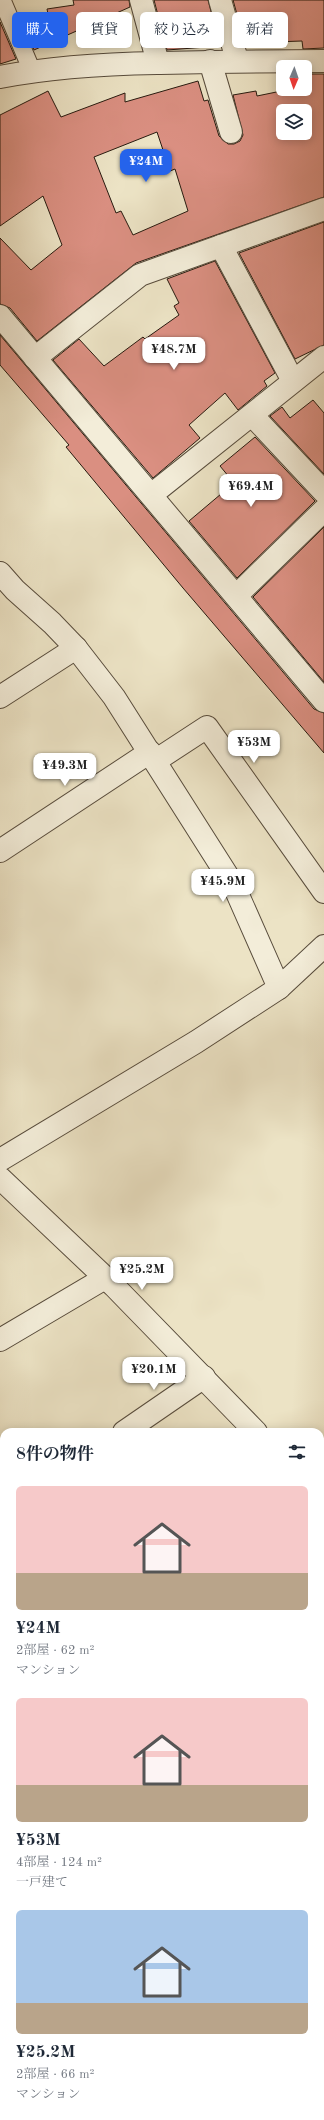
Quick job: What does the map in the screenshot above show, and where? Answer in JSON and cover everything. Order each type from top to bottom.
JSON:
[{"type":"street","points":[[141,0],[158,63]]},
{"type":"street","points":[[220,0],[237,60]]},
{"type":"street","points":[[0,77],[32,71],[158,63],[237,60],[324,61]]},
{"type":"street","points":[[210,61],[231,132]]},
{"type":"street","points":[[35,358],[140,275],[324,209]]},
{"type":"street","points":[[221,246],[293,382]]},
{"type":"street","points":[[0,316],[324,701]]},
{"type":"street","points":[[151,495],[324,357]]},
{"type":"street","points":[[252,414],[324,492]]},
{"type":"street","points":[[236,596],[324,510]]},
{"type":"street","points":[[0,573],[15,590],[52,623],[76,648],[114,697],[234,886],[279,988]]},
{"type":"street","points":[[0,697],[76,648]]},
{"type":"street","points":[[0,851],[152,757],[207,727],[324,892]]},
{"type":"street","points":[[0,1160],[196,1042],[279,988],[324,946]]},
{"type":"street","points":[[0,1178],[106,1278],[252,1428]]},
{"type":"street","points":[[0,1340],[106,1278]]},
{"type":"street","points":[[130,1428],[204,1377]]},
{"type":"lane","points":[[2,0],[32,71]]},
{"type":"building","points":[[73,0],[129,0],[130,7],[119,12],[76,12],[76,31],[68,35],[68,12],[48,12],[47,9],[74,5]]},
{"type":"building","points":[[154,0],[208,0],[211,12],[157,12]]},
{"type":"building","points":[[233,0],[324,0],[324,48],[303,49],[302,41],[288,41],[288,12],[236,12]]},
{"type":"building","points":[[0,22],[16,59],[0,64]]},
{"type":"building","points":[[166,48],[194,48],[167,50]]},
{"type":"building","points":[[312,74],[324,74],[324,197],[136,263],[37,341],[10,308],[0,304],[0,238],[31,270],[62,245],[43,196],[0,226],[0,115],[48,91],[61,117],[125,93],[125,102],[198,81],[204,101],[208,100],[219,136],[228,144],[234,144],[240,141],[243,135],[233,95],[256,91],[257,96],[276,92],[276,96],[312,96]],"holes":[[[157,132],[170,171],[175,169],[188,211],[133,235],[121,211],[116,213],[94,157]]]},
{"type":"building","points":[[324,222],[324,345],[295,359],[239,253]]},
{"type":"building","points":[[215,261],[275,373],[264,381],[267,386],[238,410],[225,393],[189,425],[200,438],[153,478],[53,360],[79,339],[104,366],[143,337],[145,339],[179,315],[174,306],[179,303],[167,279]]},
{"type":"building","points":[[0,335],[314,709],[324,713],[324,753],[183,588],[66,447],[69,445],[0,365]]},
{"type":"building","points":[[313,400],[324,413],[324,474],[270,416],[282,407],[290,418]]},
{"type":"building","points":[[255,437],[315,501],[237,578],[189,521],[234,483],[220,466]]},
{"type":"building","points":[[324,527],[324,682],[253,597]]}]
